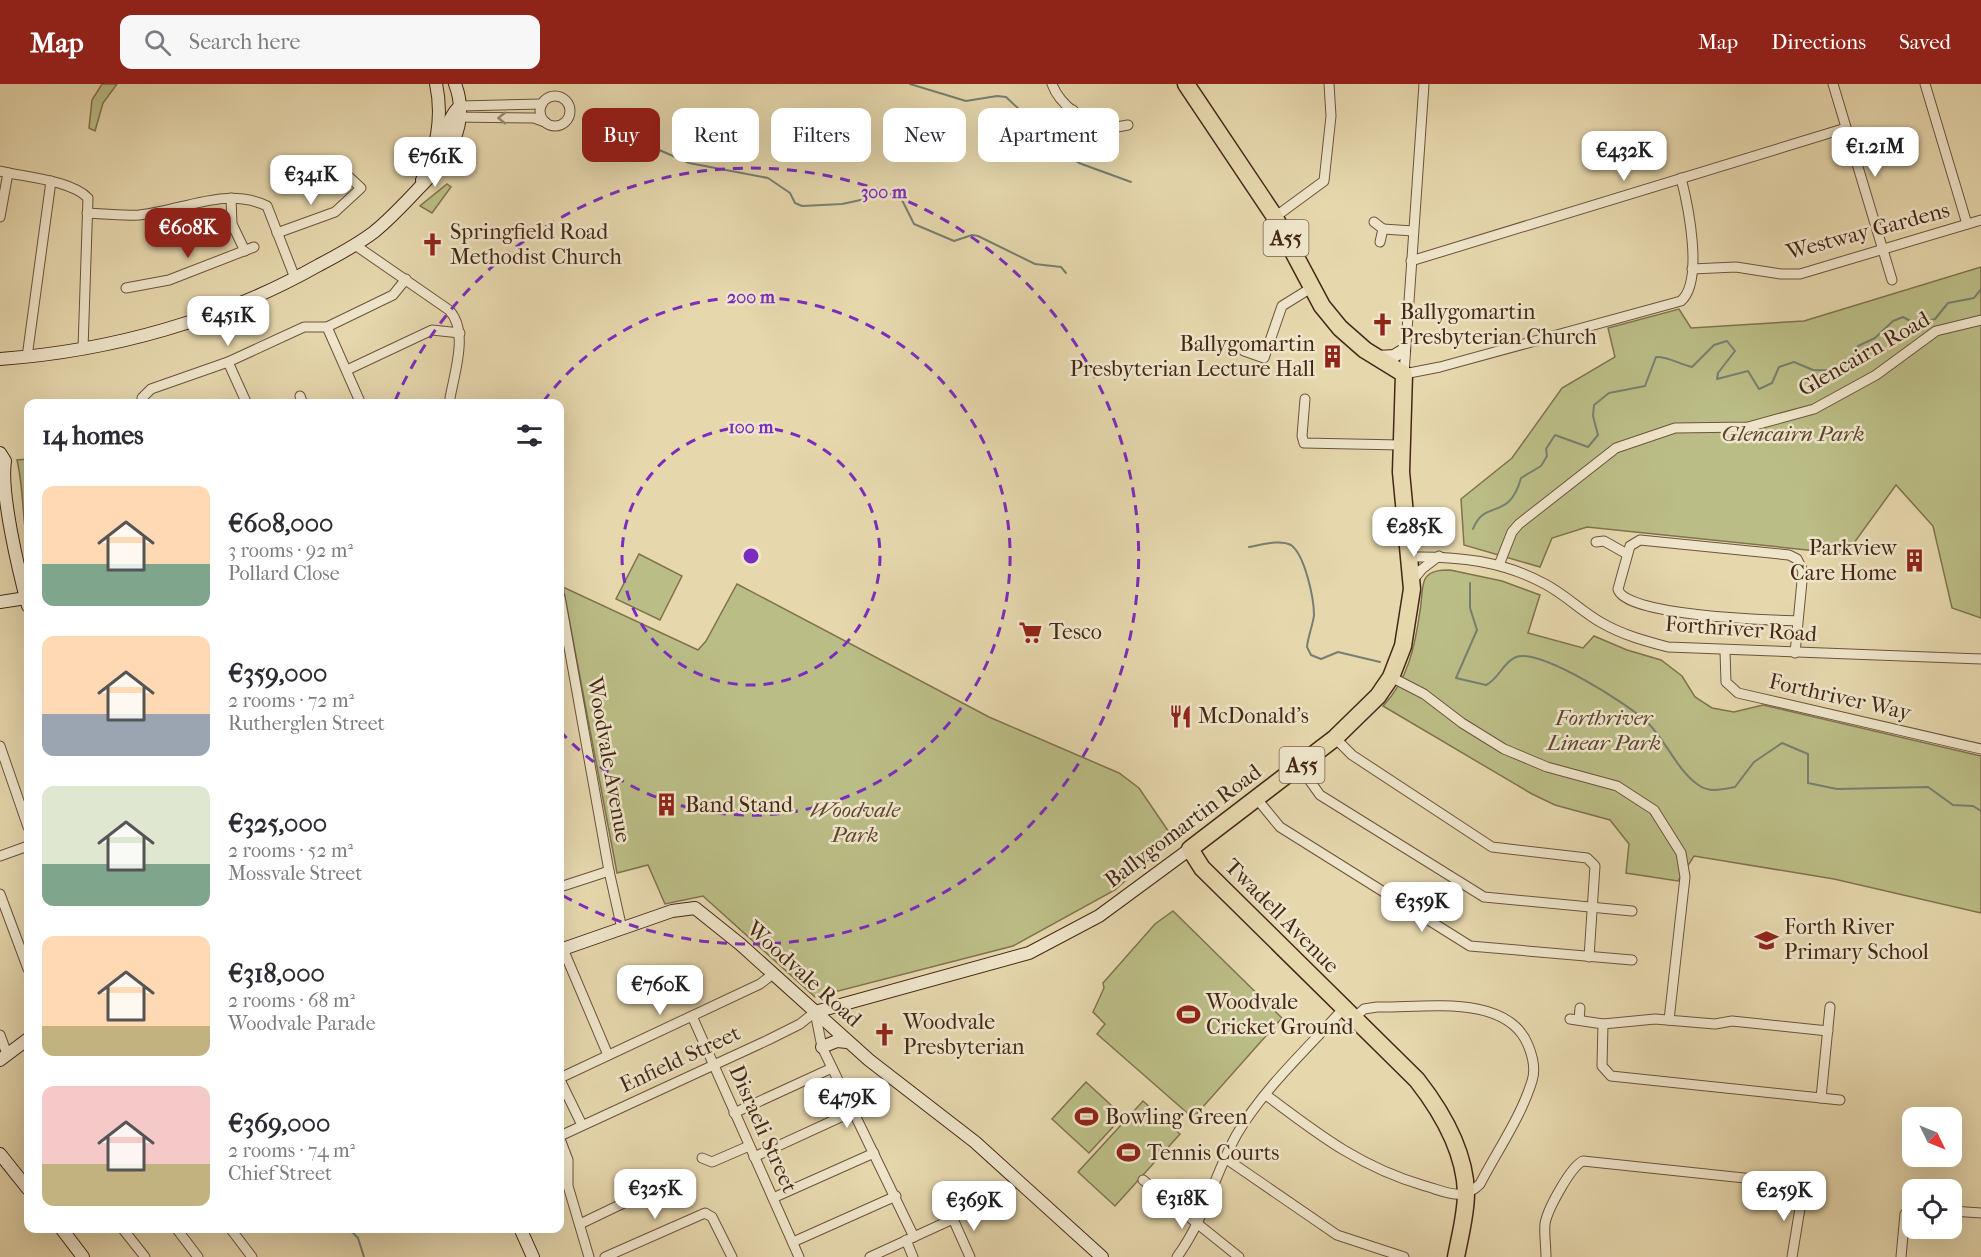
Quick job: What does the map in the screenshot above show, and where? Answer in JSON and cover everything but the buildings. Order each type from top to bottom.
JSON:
[{"type":"highway","name":"A55","points":[[1186,84],[1275,217],[1311,288],[1340,328],[1373,357],[1404,374]]},
{"type":"highway","name":"Ballygomartin Road","points":[[1190,849],[1335,738],[1378,696],[1391,677],[1403,646],[1412,582],[1400,445],[1404,374]]},
{"type":"highway","name":"Twadell Avenue","points":[[1190,849],[1202,868],[1418,1080],[1431,1097],[1456,1146],[1463,1170],[1466,1195],[1456,1257]]},
{"type":"main road","points":[[0,359],[83,349],[163,331],[253,298],[355,245],[374,232],[414,194],[448,154],[458,133],[452,114],[436,84]]},
{"type":"main road","points":[[414,194],[452,114],[455,84]]},
{"type":"main road","points":[[1373,357],[1394,356],[1404,350]]},
{"type":"main road","points":[[0,453],[5,461],[1,470],[24,587]]},
{"type":"main road","points":[[0,602],[24,602]]},
{"type":"main road","name":"Ballygomartin Road","points":[[815,1012],[1006,961],[1040,948],[1099,916],[1190,849]]},
{"type":"main road","name":"Woodvale Road","points":[[564,948],[678,909],[695,908],[773,974],[847,1042],[975,1142],[1102,1257]]},
{"type":"main road","points":[[822,1047],[837,1041],[847,1042]]},
{"type":"main road","points":[[4,1057],[24,1042]]},
{"type":"main road","points":[[0,1154],[24,1184]]},
{"type":"main road","points":[[68,1233],[83,1257]]},
{"type":"main road","points":[[521,1233],[533,1257]]},
{"type":"street","points":[[1052,84],[1058,96],[1071,108]]},
{"type":"street","points":[[1275,217],[1324,181],[1331,116],[1329,84]]},
{"type":"street","name":"Ballygomartin Road","points":[[1404,374],[1424,84]]},
{"type":"street","points":[[1833,84],[1892,280]]},
{"type":"street","points":[[1926,84],[1967,224]]},
{"type":"street","points":[[558,97],[568,106],[568,116],[563,123],[554,126],[534,118],[452,114],[542,104],[549,98],[558,97]]},
{"type":"street","points":[[542,104],[540,114],[545,122]]},
{"type":"street","points":[[1119,126],[1128,125]]},
{"type":"street","points":[[1411,261],[1846,128]]},
{"type":"street","points":[[0,218],[4,172],[51,181],[82,192],[88,198],[83,349]]},
{"type":"street","points":[[277,233],[335,212],[342,207],[361,188],[347,175]]},
{"type":"street","points":[[1404,374],[1672,305],[1687,296],[1694,251],[1681,178]]},
{"type":"street","points":[[27,357],[51,181]]},
{"type":"street","points":[[87,213],[139,215],[199,201],[231,198],[253,199],[267,206],[295,278]]},
{"type":"street","points":[[126,288],[169,280],[249,249],[232,224],[231,198]]},
{"type":"street","name":"Westway Gardens","points":[[1692,269],[1736,267],[1791,275],[1981,220]]},
{"type":"street","points":[[1374,222],[1383,229],[1413,231]]},
{"type":"street","points":[[1380,242],[1383,229]]},
{"type":"street","points":[[355,245],[449,310],[456,318],[460,333],[450,399]]},
{"type":"street","points":[[144,399],[151,389],[228,362],[304,327],[327,327],[393,295],[406,279]]},
{"type":"street","points":[[1244,351],[1264,358],[1282,306],[1311,288]]},
{"type":"street","name":"Glencairn Road","points":[[1499,565],[1506,545],[1519,524],[1616,448],[1675,428],[1748,427],[1814,409],[1876,375],[1936,331],[1981,320]]},
{"type":"street","points":[[327,327],[359,399]]},
{"type":"street","points":[[347,370],[432,330],[460,333]]},
{"type":"street","points":[[228,362],[246,399]]},
{"type":"street","points":[[1305,399],[1302,436],[1304,443],[1400,445]]},
{"type":"street","points":[[1796,653],[1803,571],[1800,562],[1789,555],[1640,540],[1632,542],[1618,589],[1626,599],[1697,616],[1798,621]]},
{"type":"street","points":[[1596,542],[1604,541],[1627,554]]},
{"type":"street","points":[[1412,582],[1418,572],[1439,556]]},
{"type":"street","name":"Forthriver Road","points":[[1411,557],[1439,556],[1499,565],[1547,585],[1602,623],[1640,640],[1668,647],[1725,651],[1981,659]]},
{"type":"street","name":"Woodvale Avenue","points":[[564,619],[609,871],[622,929]]},
{"type":"street","name":"Forthriver Way","points":[[1725,651],[1726,682],[1738,693],[1981,748]]},
{"type":"street","points":[[1391,677],[1424,694],[1462,723],[1504,750],[1547,767],[1617,786],[1654,810],[1681,853],[1685,877],[1669,1020]]},
{"type":"street","points":[[1335,738],[1352,755],[1492,847],[1587,858],[1595,866],[1588,957]]},
{"type":"street","points":[[0,746],[24,815]]},
{"type":"street","points":[[1300,767],[1320,795],[1484,897],[1632,911]]},
{"type":"street","points":[[1257,799],[1280,827],[1470,946],[1632,960]]},
{"type":"street","points":[[0,856],[24,847]]},
{"type":"street","points":[[564,886],[609,871]]},
{"type":"street","points":[[0,894],[24,958]]},
{"type":"street","points":[[564,956],[608,1055]]},
{"type":"street","points":[[564,1077],[760,984],[773,974]]},
{"type":"street","points":[[1177,1257],[1198,1226],[1226,1158],[1248,1117],[1266,1095],[1349,1013],[1377,1007],[1484,1009],[1506,1018],[1525,1037],[1534,1061],[1533,1077],[1527,1095],[1480,1184],[1466,1195],[1454,1194],[1413,1182],[1360,1162],[1319,1135],[1266,1095]]},
{"type":"street","points":[[1821,1098],[1830,1007]]},
{"type":"street","points":[[1580,1008],[1574,1020],[1603,1024],[1655,1018],[1828,1031]]},
{"type":"street","points":[[815,1012],[822,1047],[896,1196],[910,1238],[913,1257]]},
{"type":"street","name":"Enfield Street","points":[[564,1136],[582,1125],[800,1024],[815,1012]]},
{"type":"street","name":"Disraeli Street","points":[[692,1016],[799,1257]]},
{"type":"street","points":[[1603,1024],[1602,1066],[1611,1076],[1840,1100]]},
{"type":"street","points":[[0,1035],[4,1057]]},
{"type":"street","points":[[735,1113],[832,1068]]},
{"type":"street","points":[[564,1087],[582,1125]]},
{"type":"street","points":[[754,1157],[854,1111]]},
{"type":"street","points":[[702,1158],[712,1162],[749,1146]]},
{"type":"street","points":[[564,1149],[568,1160],[568,1186],[589,1257]]},
{"type":"street","points":[[773,1198],[874,1153]]},
{"type":"street","points":[[1226,1158],[1337,1235],[1404,1257]]},
{"type":"street","points":[[1546,1257],[1545,1225],[1548,1213],[1573,1167],[1583,1161],[1801,1184],[1803,1190],[1792,1257]]},
{"type":"street","points":[[1143,1180],[1239,1257]]},
{"type":"street","points":[[580,1224],[630,1200],[625,1190]]},
{"type":"street","points":[[793,1242],[896,1196]]},
{"type":"street","points":[[1962,1212],[1981,1213]]},
{"type":"street","points":[[605,1257],[703,1213],[708,1213],[732,1257]]},
{"type":"street","points":[[870,1257],[953,1219],[970,1257]]},
{"type":"street","points":[[126,1233],[145,1257]]},
{"type":"street","points":[[180,1233],[198,1257]]},
{"type":"street","points":[[233,1233],[246,1255]]},
{"type":"street","points":[[1901,1257],[1903,1239]]},
{"type":"green space","points":[[102,84],[117,84],[103,103],[95,131],[89,128],[92,100]]},
{"type":"green space","points":[[447,184],[451,187],[432,213],[420,206]]},
{"type":"green space","name":"Glencairn Park","points":[[1981,267],[1981,618],[1952,608],[1933,526],[1896,485],[1846,554],[1587,527],[1552,538],[1540,567],[1464,545],[1461,499],[1512,458],[1562,388],[1615,357],[1608,328],[1679,309],[1691,328],[1804,321]]},
{"type":"green space","points":[[24,459],[24,516],[21,482],[17,460]]},
{"type":"green space","points":[[639,554],[682,576],[660,620],[616,599]]},
{"type":"green space","name":"Forthriver Linear Park","points":[[1450,570],[1502,581],[1540,595],[1528,633],[1583,648],[1594,636],[1627,650],[1661,660],[1682,676],[1695,697],[1712,708],[1734,712],[1763,705],[1981,756],[1981,913],[1834,879],[1694,856],[1678,881],[1626,873],[1629,844],[1610,820],[1555,805],[1532,794],[1383,706],[1399,685],[1409,662],[1416,637],[1425,579],[1433,572]]},
{"type":"green space","name":"Woodvale Park","points":[[737,584],[989,717],[1119,773],[1139,788],[1173,838],[1115,890],[1013,946],[815,997],[703,896],[665,904],[648,865],[617,873],[564,587],[698,650],[706,641]]},
{"type":"green space","name":"Woodvale Cricket Ground","points":[[1173,911],[1282,1018],[1193,1118],[1097,1034],[1105,1024],[1093,1012],[1104,988],[1103,983],[1155,924]]},
{"type":"green space","name":"Bowling Green","points":[[1086,1082],[1123,1116],[1089,1153],[1052,1119]]},
{"type":"green space","name":"Tennis Courts","points":[[1143,1101],[1180,1134],[1115,1206],[1078,1172]]},
{"type":"waterway","points":[[910,84],[966,101],[997,96],[1006,97],[1022,112],[1037,138],[1079,163],[1131,182]]},
{"type":"waterway","points":[[660,150],[689,163],[768,178],[790,193],[795,203],[802,206],[842,204],[898,192],[914,224],[954,241],[972,235],[978,236],[1035,264],[1061,267],[1066,273]]},
{"type":"waterway","points":[[1473,529],[1484,514],[1510,500],[1521,478],[1541,466],[1547,456],[1546,449],[1555,435],[1588,447],[1598,435],[1593,416],[1594,405],[1609,393],[1645,386],[1656,357],[1692,367],[1714,345],[1727,341],[1735,351],[1718,373],[1717,379],[1748,371],[1759,389],[1772,383],[1779,367],[1794,362],[1813,370],[1850,371],[1858,346],[1875,338],[1893,321],[1903,317],[1916,324],[1935,319],[1948,303],[1974,298],[1981,289]]},
{"type":"waterway","points":[[1249,547],[1281,542],[1291,545],[1296,550],[1308,578],[1314,608],[1307,647],[1311,655],[1321,659],[1338,652],[1380,662]]},
{"type":"waterway","points":[[1470,583],[1470,608],[1477,630],[1456,678],[1486,685],[1516,657],[1528,657],[1564,669],[1605,692],[1648,723],[1678,764],[1692,780],[1704,788],[1717,790],[1735,787],[1754,762],[1782,743],[1808,754],[1808,783],[1837,789],[1928,787],[1953,805],[1973,806],[1981,811]]},
{"type":"waterway","points":[[353,1233],[358,1238],[364,1257]]},
{"type":"place","name":"Springfield Road Methodist Church","points":[[432,245]]},
{"type":"place","name":"Ballygomartin Presbyterian Church","points":[[1382,325]]},
{"type":"place","name":"Ballygomartin Presbyterian Lecture Hall","points":[[1333,357]]},
{"type":"place","name":"Parkview Care Home","points":[[1915,561]]},
{"type":"place","name":"Tesco","points":[[1031,632]]},
{"type":"place","name":"McDonald's","points":[[1180,716]]},
{"type":"place","name":"Band Stand","points":[[667,805]]},
{"type":"place","name":"Forth River Primary School","points":[[1766,940]]},
{"type":"place","name":"Woodvale Cricket Ground","points":[[1188,1015]]},
{"type":"place","name":"Woodvale Presbyterian","points":[[885,1035]]},
{"type":"place","name":"Bowling Green","points":[[1087,1117]]},
{"type":"place","name":"Tennis Courts","points":[[1129,1153]]}]
